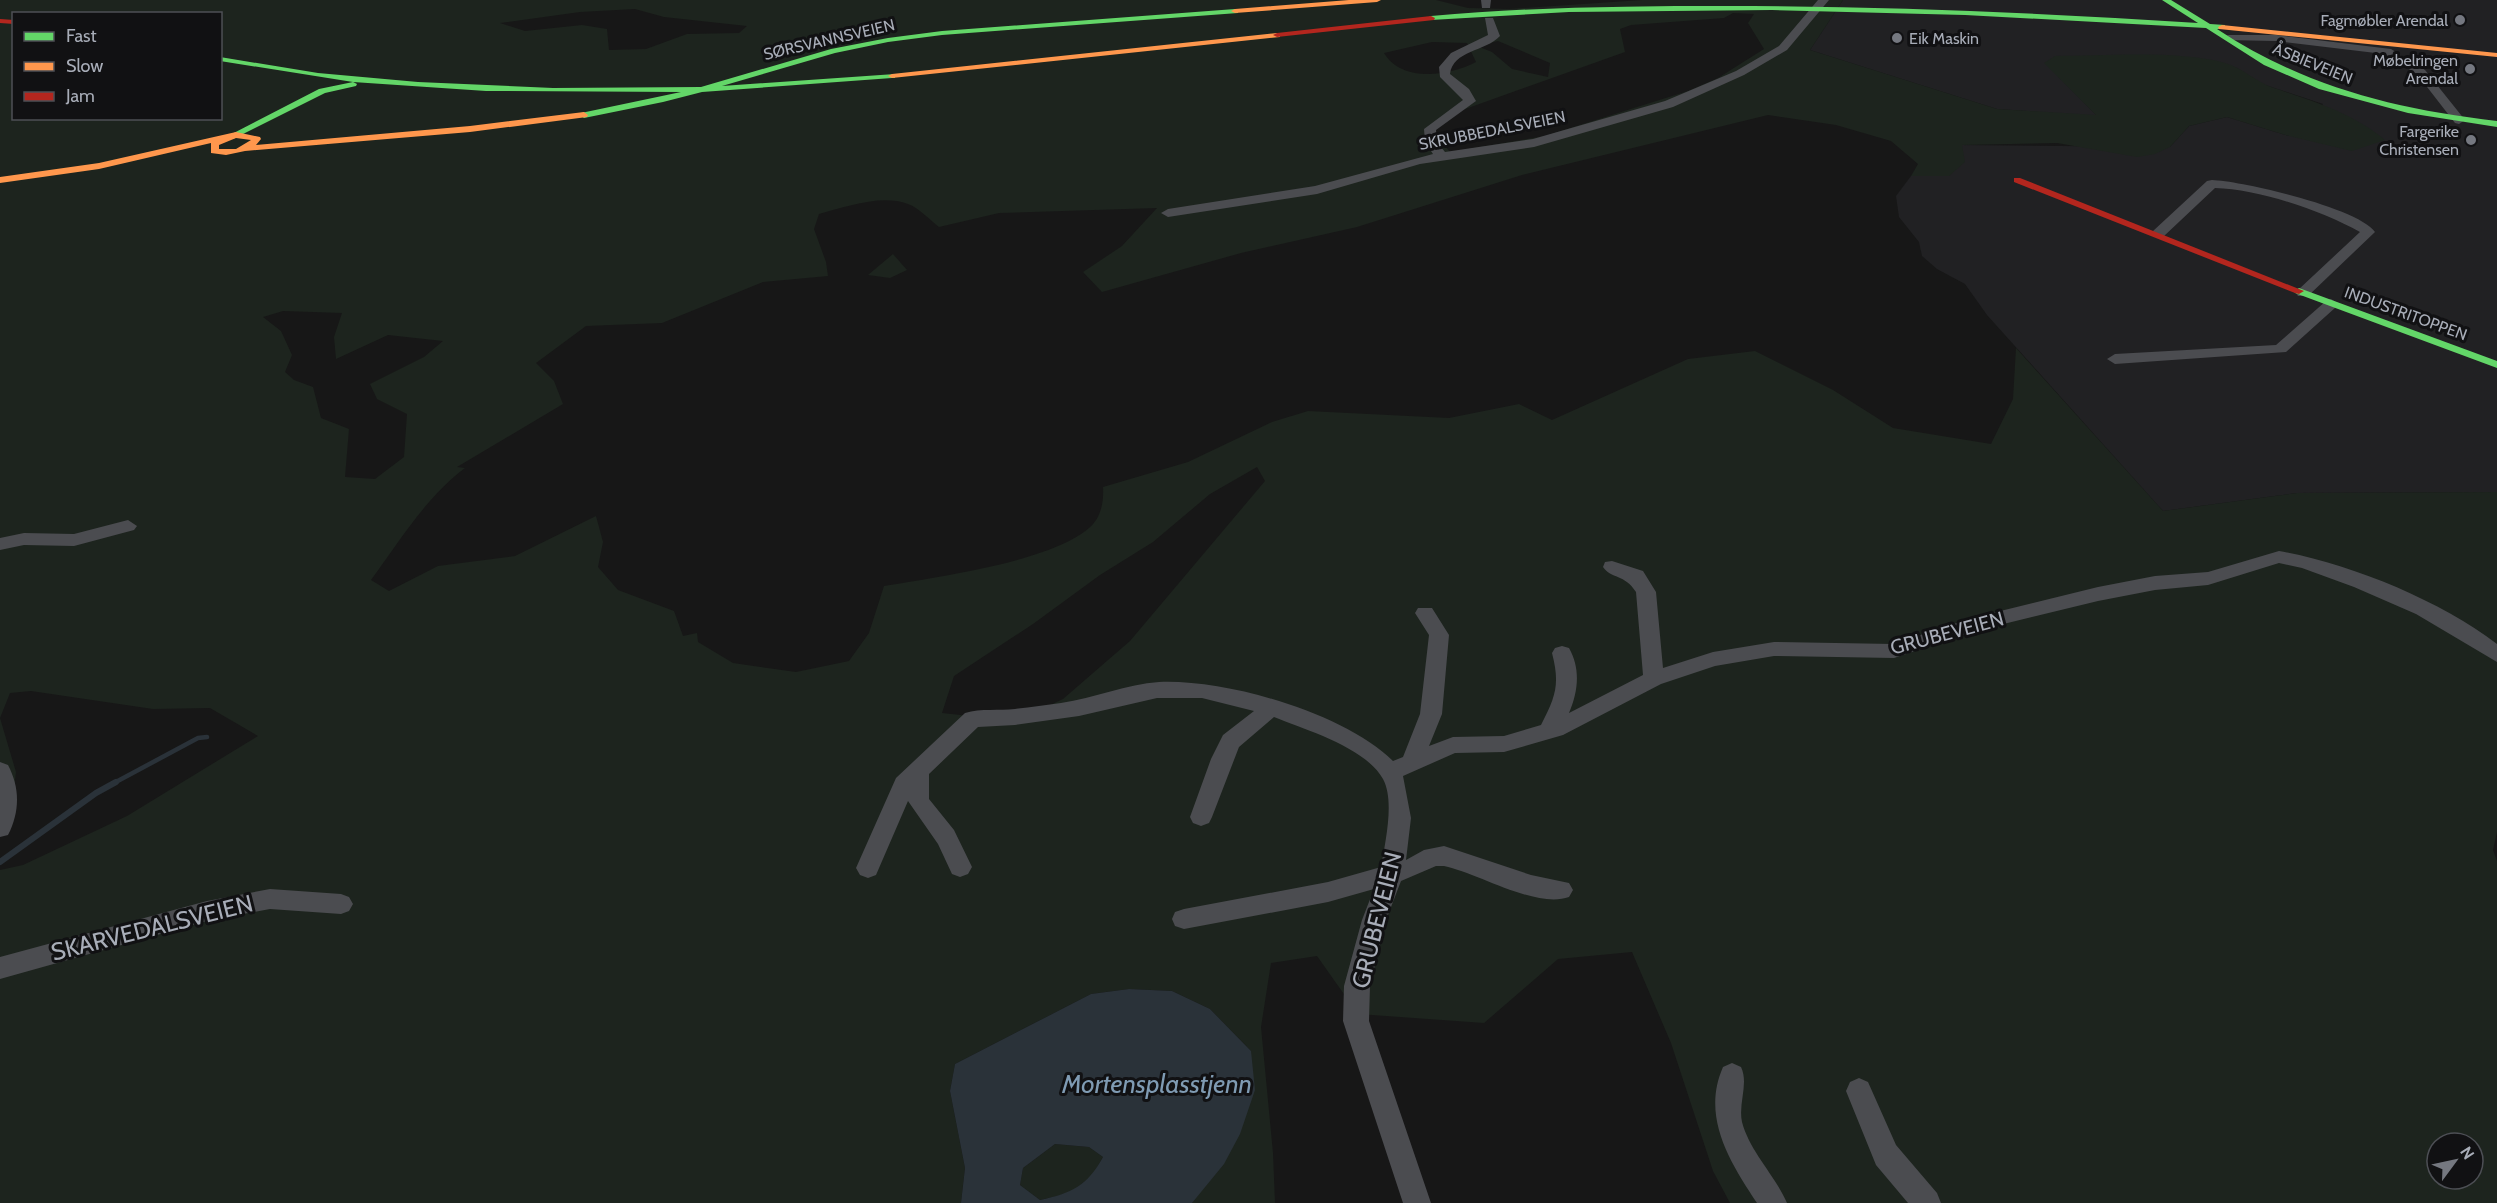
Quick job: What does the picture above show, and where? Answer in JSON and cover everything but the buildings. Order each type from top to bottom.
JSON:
[{"type":"main road","name":"SØRSVANNSVEIEN","points":[[214,151],[230,152],[606,112],[667,98],[834,51],[915,36],[1377,0]]},
{"type":"main road","points":[[222,53],[279,64],[424,81],[615,86],[726,84],[957,68],[1433,14],[1600,0]]},
{"type":"main road","points":[[1529,6],[1661,0]]},
{"type":"main road","points":[[1874,0],[2194,21],[2497,53]]},
{"type":"main road","name":"ÅSBIEVEIEN","points":[[2166,0],[2265,62],[2324,88],[2396,109],[2497,124]]},
{"type":"main road","points":[[158,153],[193,149],[214,151],[212,146],[322,91],[358,83],[605,90],[836,81],[951,72],[1496,12],[1655,4],[1784,1],[1856,3],[2194,21]]},
{"type":"main road","points":[[222,59],[310,79],[314,86],[303,100]]},
{"type":"main road","points":[[265,68],[424,86]]},
{"type":"main road","points":[[243,149],[278,115]]},
{"type":"main road","name":"SØRSVANNSVEIEN","points":[[227,138],[243,135],[295,144]]},
{"type":"main road","points":[[0,180],[86,168],[227,138]]},
{"type":"main road","name":"INDUSTRITOPPEN","points":[[2017,180],[2331,304],[2497,365]]},
{"type":"street","name":"SKRUBBEDALSVEIEN","points":[[1168,213],[1317,189],[1441,156],[1534,143],[1669,104],[1740,73],[1783,48],[1824,0]]},
{"type":"street","points":[[1441,156],[1431,142],[1430,129],[1470,101],[1465,92],[1444,75],[1444,66],[1451,57],[1488,43],[1494,36],[1489,20]]},
{"type":"street","points":[[2229,38],[2276,38],[2387,51],[2421,72],[2459,120]]},
{"type":"street","name":"INDUSTRITOPPEN","points":[[2158,234],[2212,184],[2218,183],[2235,185],[2305,206],[2366,229],[2368,232],[2357,245],[2303,293]]},
{"type":"street","points":[[2115,359],[2280,349],[2291,342],[2331,304]]},
{"type":"street","points":[[0,544],[24,539],[74,540],[128,526]]},
{"type":"street","name":"GRUBEVEIEN","points":[[1418,1203],[1356,1021],[1357,986],[1374,920],[1392,874],[1400,819],[1395,782],[1390,772],[1453,746],[1504,744],[1555,729],[1654,679],[1713,659],[1774,649],[1894,651],[1972,625],[2098,594],[2155,583],[2208,578],[2279,557],[2305,562],[2361,582],[2423,609],[2480,642],[2497,655]]},
{"type":"street","points":[[1612,567],[1636,576],[1646,592],[1654,679]]},
{"type":"street","points":[[1412,764],[1431,714],[1439,635],[1425,613]]},
{"type":"street","points":[[1555,729],[1552,725],[1568,691],[1569,679],[1562,653]]},
{"type":"street","points":[[868,868],[904,784],[974,719],[1015,717],[1079,708],[1157,690],[1202,690],[1271,707],[1339,734],[1371,753],[1390,772]]},
{"type":"street","points":[[1202,817],[1212,796],[1224,753],[1233,739],[1271,707]]},
{"type":"street","points":[[919,770],[915,791],[918,802],[942,830],[960,867]]},
{"type":"street","points":[[0,771],[7,787],[7,810],[0,828]]},
{"type":"street","points":[[1184,919],[1328,892],[1392,874],[1432,857],[1444,856],[1530,885],[1562,890]]},
{"type":"street","name":"SKARVEDALSVEIEN","points":[[0,968],[207,911],[270,899],[341,904]]},
{"type":"street","points":[[1732,1076],[1727,1111],[1733,1132],[1773,1203]]},
{"type":"street","points":[[1859,1091],[1886,1155],[1927,1203]]},
{"type":"shaded area","points":[[0,0],[1436,0],[1468,8],[1509,9],[1642,0],[1843,0],[1810,50],[1997,109],[2096,115],[2044,63],[2055,56],[2163,55],[2206,59],[2232,65],[2267,85],[2346,115],[2385,140],[2352,151],[2289,136],[2227,117],[2189,126],[2170,147],[2155,154],[2137,157],[2057,143],[1962,145],[1965,162],[1949,176],[1911,176],[1918,164],[1891,141],[1836,125],[1768,115],[1522,175],[1357,227],[1241,253],[1102,292],[1083,272],[1122,246],[1157,208],[999,213],[939,227],[916,208],[898,201],[875,201],[819,214],[814,229],[826,262],[828,276],[763,282],[662,323],[586,326],[536,363],[554,381],[563,404],[457,467],[465,468],[451,479],[426,506],[371,580],[389,591],[438,566],[515,556],[596,516],[603,542],[598,567],[618,590],[674,611],[683,636],[697,633],[698,642],[733,663],[796,672],[849,661],[869,633],[884,586],[961,573],[1021,559],[1048,550],[1071,540],[1093,524],[1101,509],[1103,487],[1188,462],[1272,422],[1308,411],[1449,418],[1519,404],[1552,420],[1688,359],[1755,351],[1833,390],[1893,428],[1991,444],[2013,399],[2016,348],[2163,511],[2297,493],[2497,492],[2497,832],[2493,850],[2497,861],[2497,1203],[1730,1203],[1713,1171],[1671,1043],[1632,952],[1558,959],[1484,1023],[1358,1014],[1317,956],[1271,963],[1261,1027],[1273,1153],[1275,1203],[1192,1203],[1251,1051],[1210,1009],[1172,991],[1129,989],[1091,994],[955,1064],[950,1091],[965,1168],[961,1203],[0,1203],[0,870],[23,865],[127,816],[258,736],[210,708],[153,709],[31,691],[10,693],[0,718]],"holes":[[[635,9],[664,17],[747,26],[739,33],[687,34],[646,49],[609,50],[607,29],[582,25],[525,31],[500,23],[580,12]],[[1733,13],[1754,14],[1748,23],[1764,49],[1718,78],[1688,91],[1545,136],[1450,152],[1433,131],[1457,112],[1625,52],[1620,29],[1631,25],[1724,18]],[[1498,41],[1550,63],[1548,77],[1512,69],[1492,52],[1477,46]],[[1432,42],[1467,43],[1476,62],[1453,71],[1414,73],[1392,63],[1384,53]],[[283,311],[342,313],[334,337],[336,359],[388,335],[443,341],[424,357],[370,384],[377,399],[407,414],[404,457],[375,479],[345,477],[349,429],[321,418],[313,387],[294,380],[285,372],[292,355],[281,331],[263,317]],[[1257,467],[1265,481],[1130,641],[1063,699],[1016,721],[942,713],[954,676],[1033,624],[1100,575],[1153,542],[1210,494]]]},
{"type":"shaded area","points":[[1843,0],[2497,0],[2497,492],[2297,493],[2163,511],[1987,315],[1965,284],[1937,269],[1922,256],[1919,242],[1899,217],[1896,196],[1911,176],[1949,176],[1961,145],[2170,147],[2189,126],[2227,117],[2289,136],[2323,104],[2262,84],[2237,68],[2045,63],[2097,116],[1997,109],[1810,50]]},
{"type":"shaded area","points":[[893,254],[907,270],[890,278],[868,275]]},
{"type":"shaded area","points":[[0,718],[16,772],[13,797],[0,815]]},
{"type":"shaded area","points":[[1055,1144],[1089,1147],[1103,1157],[1093,1175],[1070,1193],[1040,1200],[1020,1185],[1023,1168]]},
{"type":"water","name":"Mortensplasstjenn","points":[[1129,989],[1172,991],[1210,1009],[1251,1051],[1255,1090],[1240,1134],[1224,1164],[1192,1203],[961,1203],[965,1168],[950,1091],[955,1064],[1091,994]],"holes":[[[1055,1144],[1089,1147],[1103,1157],[1091,1175],[1078,1187],[1040,1200],[1020,1185],[1023,1168]]]},
{"type":"waterway","points":[[114,783],[198,738],[207,737]]},
{"type":"waterway","points":[[0,862],[96,793],[116,782]]},
{"type":"traffic: fast","points":[[2166,0],[2254,56],[2322,87],[2379,104],[2437,116],[2497,124]]},
{"type":"traffic: fast","points":[[1431,18],[1569,10],[1772,8],[1965,13],[2222,27]]},
{"type":"traffic: fast","points":[[584,115],[663,100],[834,51],[888,40],[942,33],[1235,11]]},
{"type":"traffic: fast","points":[[222,59],[351,79],[418,85],[553,91],[757,87],[892,76]]},
{"type":"traffic: fast","points":[[230,137],[322,91],[353,84]]},
{"type":"traffic: fast","points":[[2299,291],[2497,365]]},
{"type":"traffic: slow","points":[[1235,11],[1377,0]]},
{"type":"traffic: slow","points":[[2222,27],[2497,55]]},
{"type":"traffic: slow","points":[[892,76],[1277,35]]},
{"type":"traffic: slow","points":[[243,149],[470,129],[584,115]]},
{"type":"traffic: slow","points":[[0,180],[99,166],[236,135],[257,139],[248,147],[237,151],[214,151],[215,144],[224,139]]},
{"type":"traffic: jam","points":[[1277,35],[1431,18]]},
{"type":"traffic: jam","points":[[0,21],[12,22]]},
{"type":"traffic: jam","points":[[2017,180],[2299,291]]},
{"type":"place","name":"Fagmøbler Arendal","points":[[2460,20]]},
{"type":"place","name":"Eik Maskin","points":[[1897,38]]},
{"type":"place","name":"Møbelringen Arendal","points":[[2470,69]]},
{"type":"place","name":"Fargerike Christensen","points":[[2471,140]]}]
